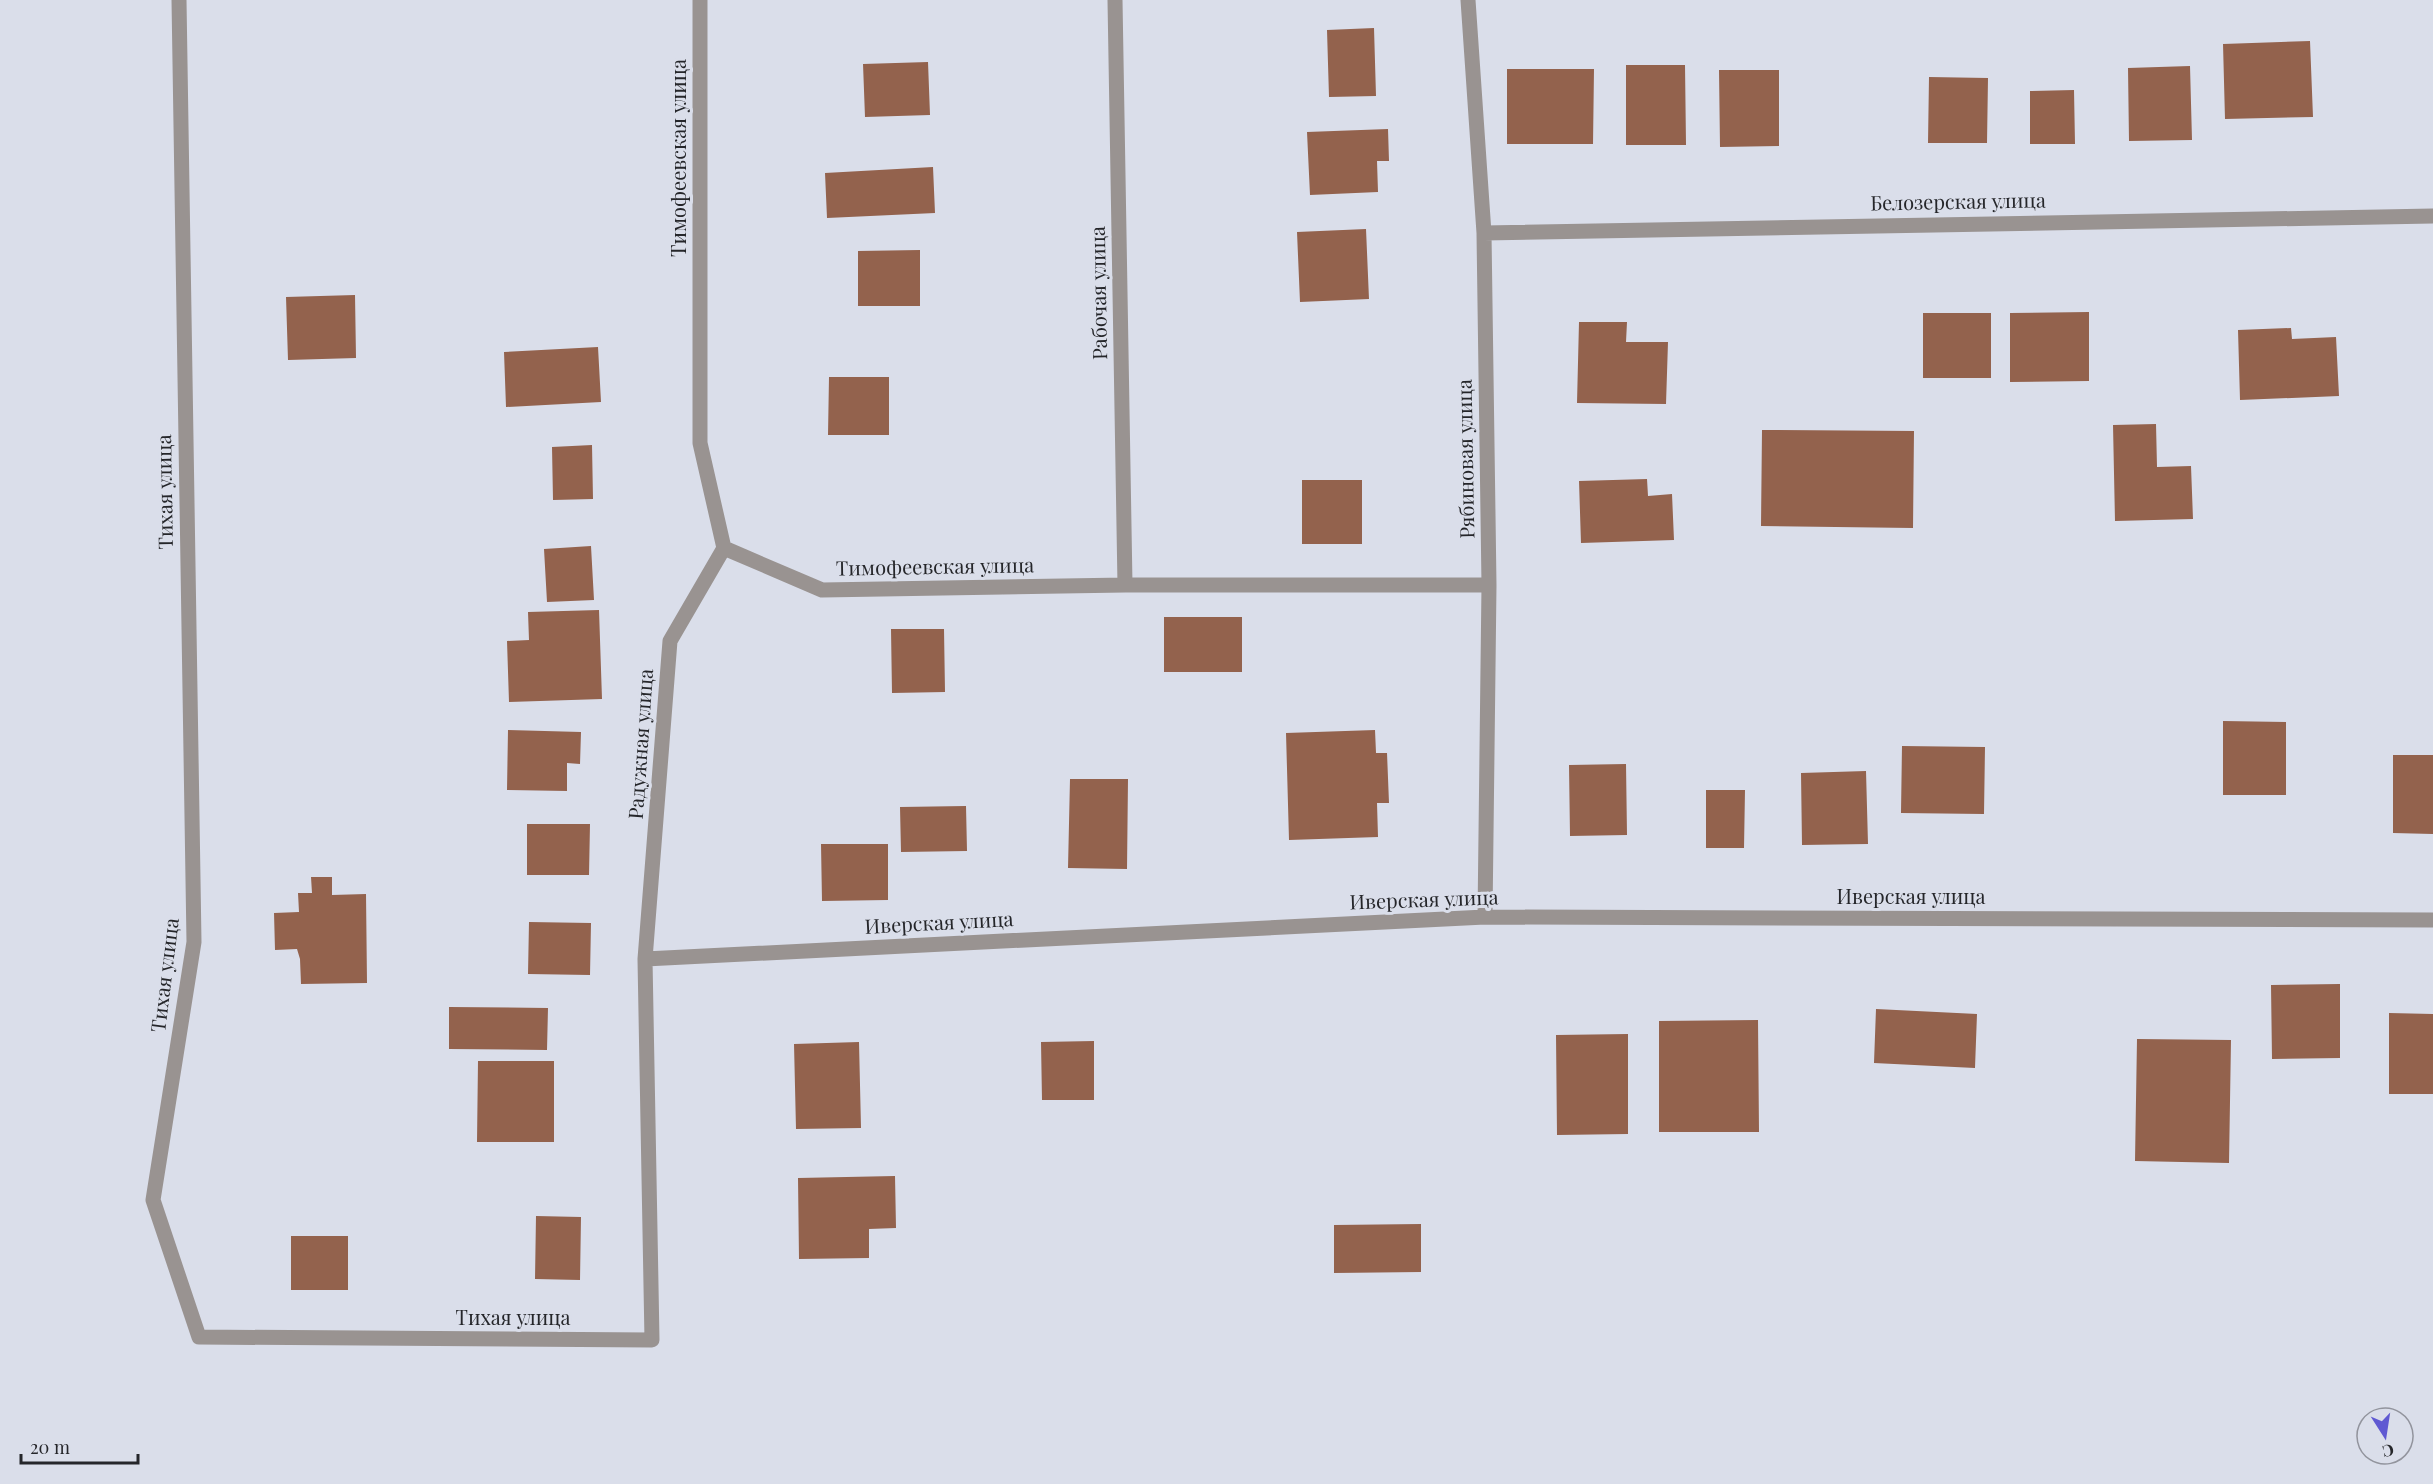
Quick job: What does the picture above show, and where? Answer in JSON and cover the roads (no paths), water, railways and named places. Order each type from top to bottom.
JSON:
[{"type":"street","name":"Тихая улица","points":[[179,0],[194,942],[153,1200],[199,1337],[652,1340],[645,959]]},
{"type":"street","name":"Тимофеевская улица","points":[[700,0],[700,444],[724,548],[822,590],[1125,585],[1490,585]]},
{"type":"street","name":"Рабочая улица","points":[[1115,0],[1125,585]]},
{"type":"street","name":"Рябиновая улица","points":[[1468,0],[1484,232],[1490,585],[1485,917]]},
{"type":"street","name":"Белозерская улица","points":[[1484,232],[2433,216]]},
{"type":"street","name":"Радужная улица","points":[[645,959],[669,640],[724,548]]},
{"type":"street","name":"Иверская улица","points":[[645,959],[1485,917],[2433,920]]}]
